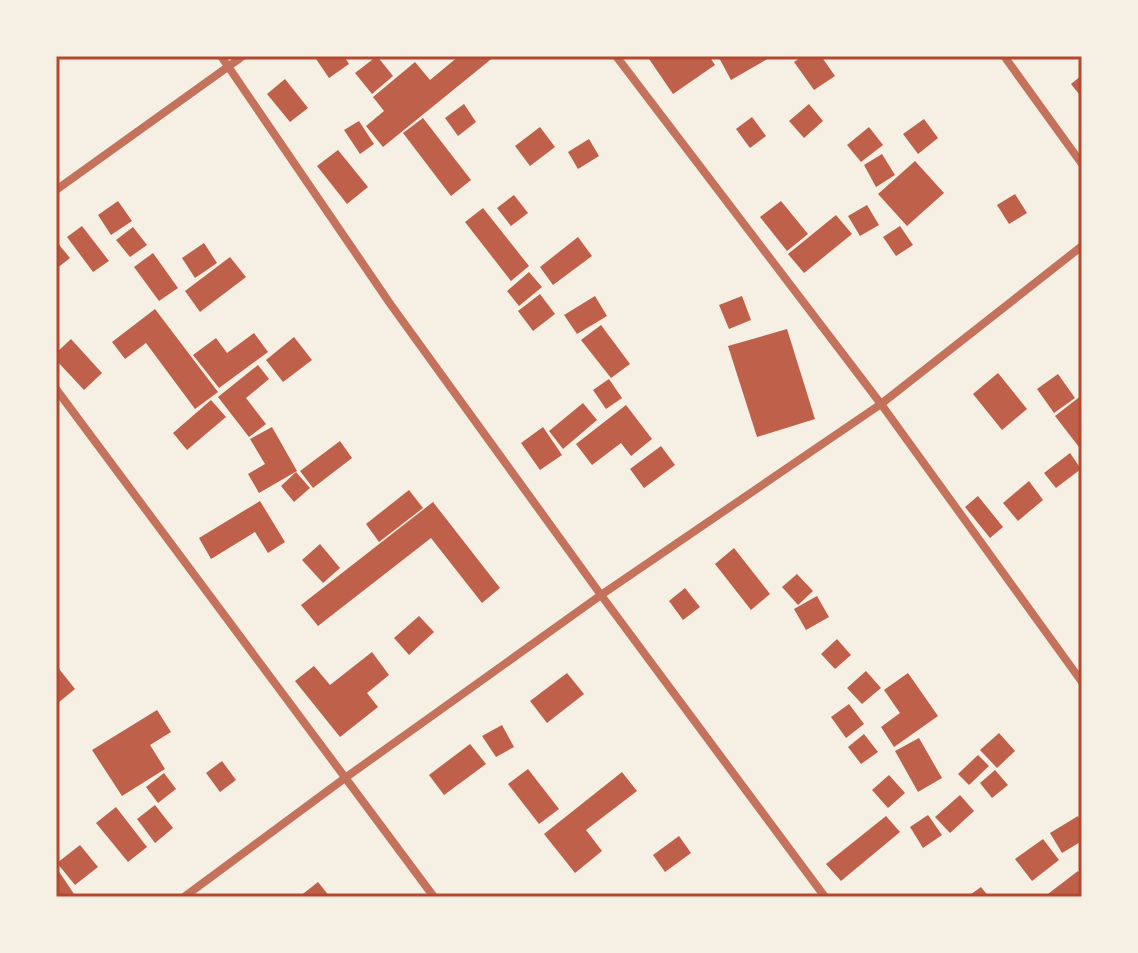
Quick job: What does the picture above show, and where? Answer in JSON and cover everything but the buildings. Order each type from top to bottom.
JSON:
[{"type":"street","points":[[221,56],[391,305],[825,897]]},
{"type":"street","points":[[56,190],[243,56]]},
{"type":"street","points":[[616,56],[881,404],[1082,682]]},
{"type":"street","points":[[1004,56],[1082,164]]},
{"type":"street","points":[[184,897],[601,595],[881,404],[1082,246]]},
{"type":"street","points":[[56,389],[434,897]]}]
